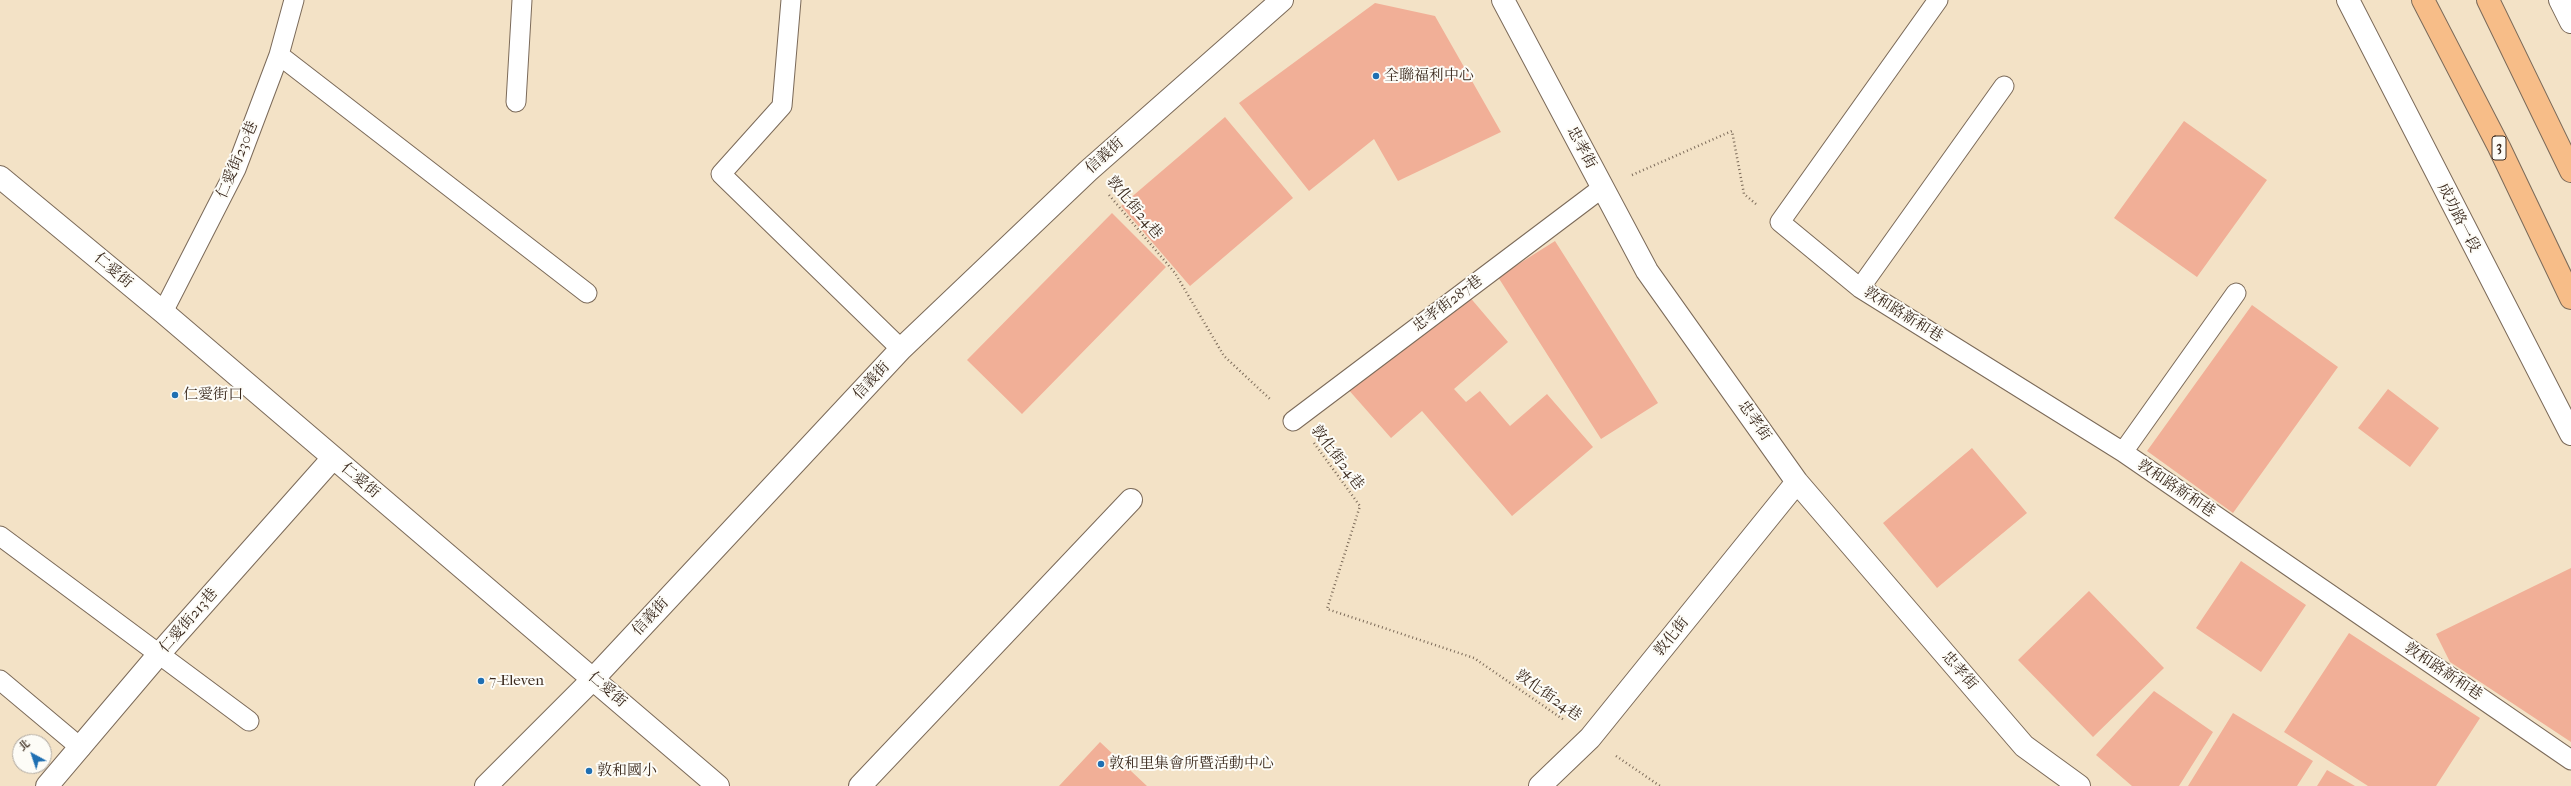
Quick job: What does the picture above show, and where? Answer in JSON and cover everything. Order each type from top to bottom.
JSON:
[{"type":"main road","name":"3","points":[[2423,0],[2499,147],[2571,298]]},
{"type":"main road","points":[[2488,0],[2571,171]]},
{"type":"street","name":"信義街","points":[[486,786],[594,678],[901,349],[1088,170],[1280,0]]},
{"type":"street","name":"忠孝街","points":[[1503,0],[1647,271],[1797,482],[2024,746],[2079,786]]},
{"type":"street","name":"成功路一段","points":[[2348,0],[2571,434]]},
{"type":"street","points":[[2560,0],[2571,22]]},
{"type":"street","name":"仁愛街","points":[[0,177],[164,312],[332,458],[594,678],[718,786]]},
{"type":"street","name":"仁愛街213巷","points":[[47,786],[81,748],[159,654],[332,458]]},
{"type":"street","name":"敦化街","points":[[1540,786],[1590,738],[1797,482]]},
{"type":"street","points":[[860,786],[1131,500]]},
{"type":"lane","name":"仁愛街230巷","points":[[164,312],[236,169],[279,55],[294,0]]},
{"type":"lane","points":[[516,102],[522,0]]},
{"type":"lane","points":[[790,0],[782,106],[722,174],[901,349]]},
{"type":"lane","points":[[1780,222],[1938,0]]},
{"type":"lane","points":[[279,55],[587,293]]},
{"type":"lane","points":[[1860,288],[2004,86]]},
{"type":"lane","name":"忠孝街287巷","points":[[1294,421],[1602,188]]},
{"type":"lane","name":"敦和路新和巷","points":[[1780,222],[1860,288],[2122,452],[2571,760]]},
{"type":"lane","points":[[2122,452],[2236,293]]},
{"type":"lane","points":[[0,536],[249,721]]},
{"type":"lane","points":[[0,680],[81,748]]},
{"type":"path","points":[[1602,188],[1732,131],[1744,194],[1780,222]]},
{"type":"path","name":"敦化街24巷","points":[[1088,170],[1175,273],[1224,356],[1294,421],[1320,449],[1360,506],[1327,609],[1474,658],[1660,786]]},
{"type":"building","points":[[1375,3],[1435,16],[1501,132],[1398,181],[1374,139],[1309,191],[1239,103]]},
{"type":"building","points":[[1225,117],[1293,198],[1190,286],[1121,206]]},
{"type":"building","points":[[2184,121],[2267,180],[2197,277],[2114,218]]},
{"type":"building","points":[[1112,213],[1166,267],[1022,414],[967,360]]},
{"type":"building","points":[[1555,241],[1658,403],[1601,439],[1498,277]]},
{"type":"building","points":[[1462,288],[1508,342],[1454,389],[1466,402],[1480,391],[1510,426],[1547,394],[1593,447],[1512,516],[1422,411],[1391,438],[1347,388]]},
{"type":"building","points":[[2252,305],[2338,367],[2233,513],[2147,451]]},
{"type":"building","points":[[2388,389],[2439,428],[2410,467],[2358,428]]},
{"type":"building","points":[[1972,448],[2027,513],[1937,588],[1883,523]]},
{"type":"building","points":[[2241,561],[2306,605],[2261,672],[2196,628]]},
{"type":"building","points":[[2571,568],[2571,742],[2450,662],[2436,634]]},
{"type":"building","points":[[2089,591],[2164,668],[2093,737],[2018,660]]},
{"type":"building","points":[[2349,633],[2480,718],[2436,786],[2368,786],[2284,732]]},
{"type":"building","points":[[2154,691],[2213,732],[2179,786],[2132,786],[2096,755]]},
{"type":"building","points":[[2233,713],[2313,761],[2297,786],[2188,786]]},
{"type":"building","name":"敦和里集會所暨活動中心","points":[[1100,742],[1147,786],[1059,786]]},
{"type":"building","points":[[2327,770],[2355,786],[2317,786]]},
{"type":"place","name":"全聯福利中心","points":[[1376,76]]},
{"type":"place","name":"仁愛街口","points":[[175,395]]},
{"type":"place","name":"7-Eleven","points":[[481,681]]},
{"type":"place","name":"敦和里集會所暨活動中心","points":[[1101,764]]},
{"type":"place","name":"敦和國小","points":[[589,771]]}]
